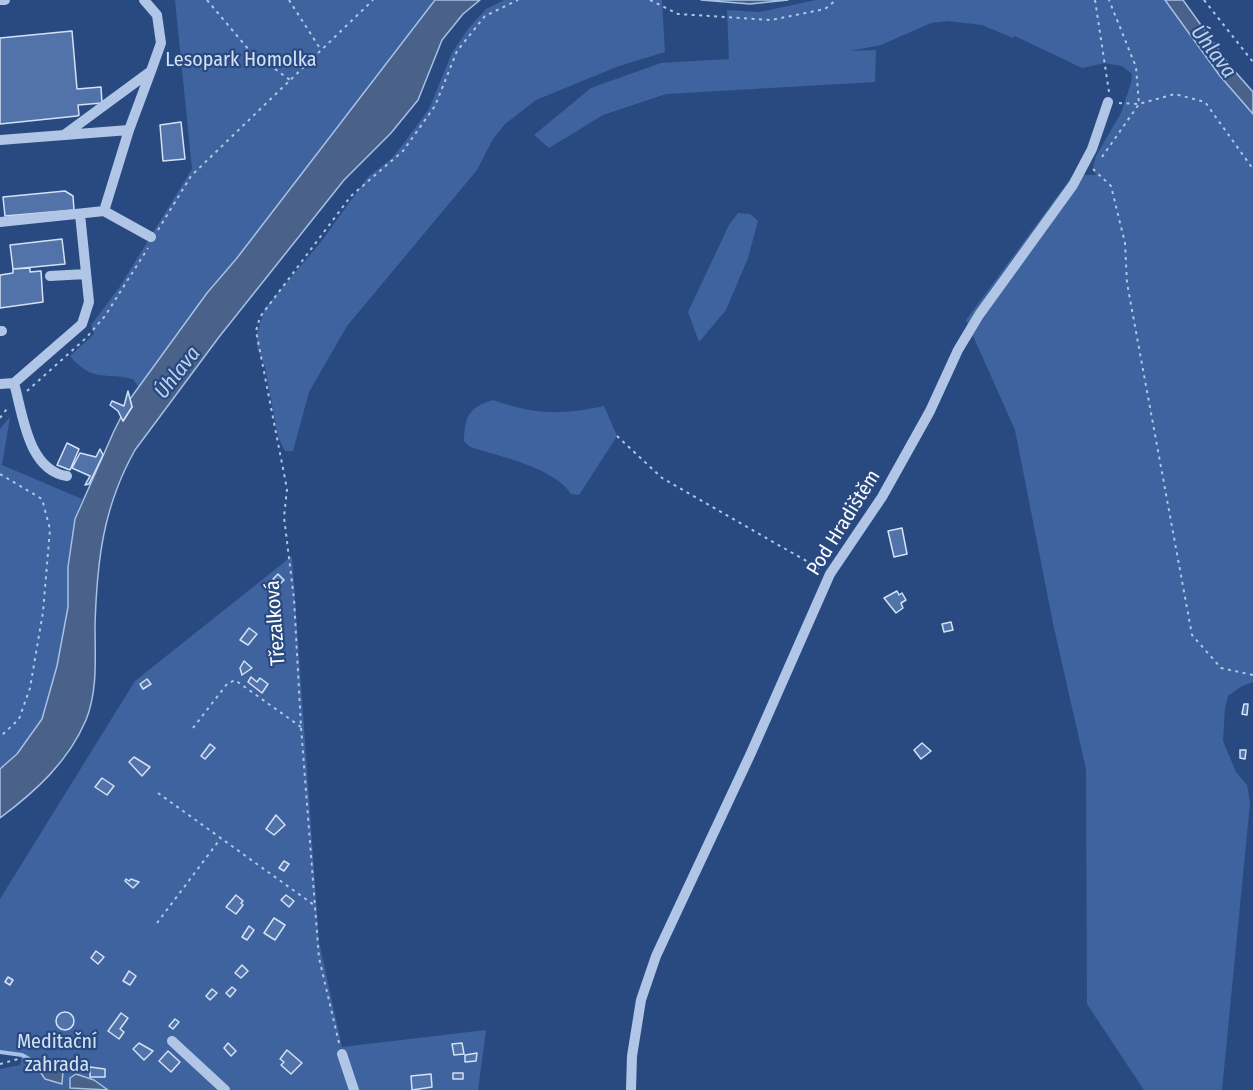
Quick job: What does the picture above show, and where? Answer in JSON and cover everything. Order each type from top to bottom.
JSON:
[{"type":"street","points":[[104,211],[129,130],[161,42],[157,15],[144,0]]},
{"type":"street","points":[[64,135],[151,70]]},
{"type":"street","name":"Pod Hradištěm","points":[[631,1090],[641,1000],[656,956],[751,753],[830,574],[882,497],[930,411],[958,350],[979,315],[1073,185],[1092,149],[1112,101]]},
{"type":"street","points":[[0,140],[129,130]]},
{"type":"street","points":[[0,222],[104,211],[151,240]]},
{"type":"street","points":[[0,384],[14,383],[81,324],[89,302],[80,214]]},
{"type":"street","points":[[50,276],[86,274]]},
{"type":"street","points":[[14,383],[34,454],[59,475],[67,477]]},
{"type":"street","points":[[172,1041],[225,1090]]},
{"type":"street","points":[[342,1054],[354,1090]]},
{"type":"path","points":[[207,0],[249,50],[290,80]]},
{"type":"path","points":[[290,0],[321,50]]},
{"type":"path","points":[[0,418],[18,397],[86,338],[105,316],[191,176],[373,0]]},
{"type":"path","name":"Třezalková","points":[[342,1054],[319,958],[301,727],[294,599],[284,517],[287,489],[256,330],[260,317],[351,196],[402,151],[435,106],[456,51],[485,16],[518,0]]},
{"type":"path","points":[[651,0],[678,14],[771,20],[825,9],[836,0]]},
{"type":"path","points":[[1095,0],[1112,101],[1139,104],[1175,94],[1205,102],[1253,169]]},
{"type":"path","points":[[1099,160],[1139,104],[1137,67],[1109,0]]},
{"type":"path","points":[[1204,0],[1253,62]]},
{"type":"path","points":[[1081,170],[1093,169],[1111,186],[1125,243],[1127,283],[1192,635],[1221,668],[1253,675]]},
{"type":"path","points":[[617,436],[662,478],[830,574]]},
{"type":"path","points":[[0,474],[42,499],[50,529],[43,612],[30,688],[19,719],[0,736]]},
{"type":"path","name":"Třezalková","points":[[193,728],[227,684],[235,680],[301,727]]},
{"type":"path","points":[[158,793],[314,905]]},
{"type":"path","points":[[157,923],[221,838]]},
{"type":"path","points":[[0,1064],[22,1058]]},
{"type":"green space","name":"Lesopark Homolka","points":[[175,0],[435,0],[237,258],[207,293],[139,388],[133,379],[100,375],[86,370],[70,356],[94,334],[91,325],[119,288],[192,169]]},
{"type":"green space","points":[[504,0],[662,0],[665,52],[619,66],[536,100],[505,124],[493,139],[477,170],[347,326],[309,392],[293,451],[285,451],[278,437],[265,367],[257,347],[257,333],[265,308],[320,243],[368,177],[392,158],[429,109],[452,53],[468,29],[486,9]]},
{"type":"green space","points":[[816,0],[1165,0],[1220,76],[1253,114],[1253,682],[1242,686],[1228,696],[1223,741],[1236,772],[1247,785],[1250,803],[1222,1090],[1144,1090],[1087,1004],[1086,769],[1054,628],[1015,430],[966,320],[1073,175],[1096,175],[1093,166],[1096,156],[1121,113],[1132,74],[1122,66],[1105,63],[1082,68],[1015,36],[1013,38],[982,25],[948,21],[931,23],[881,45],[850,51],[876,50],[875,82],[666,94],[603,115],[549,148],[534,135],[591,88],[661,63],[729,59],[727,10],[760,12]]},
{"type":"green space","points":[[738,213],[750,214],[758,221],[748,258],[726,310],[699,342],[688,312],[729,225]]},
{"type":"green space","points":[[493,400],[522,409],[548,412],[604,406],[617,436],[579,495],[571,494],[553,477],[540,470],[470,447],[464,441],[465,425],[469,414],[478,406]]},
{"type":"green space","points":[[10,417],[2,465],[82,499],[75,519],[68,567],[68,607],[57,666],[42,719],[17,754],[0,769],[0,429]]},
{"type":"green space","name":"Meditační zahrada","points":[[292,556],[319,942],[342,1047],[486,1030],[478,1090],[0,1090],[0,1069],[20,1065],[23,1054],[0,1051],[0,899],[135,681]]},
{"type":"water","name":"Úhlava","points":[[435,0],[480,0],[463,14],[442,40],[418,100],[391,133],[344,180],[219,337],[135,450],[116,492],[100,557],[96,601],[94,685],[86,720],[70,749],[50,775],[0,818],[0,769],[17,754],[42,719],[57,666],[68,607],[68,567],[75,519],[121,417],[123,421],[132,407],[130,399],[207,293],[237,258]]},
{"type":"water","points":[[701,0],[788,0],[750,4]]},
{"type":"water","name":"Úhlava","points":[[1165,0],[1183,0],[1231,67],[1253,92],[1253,114],[1220,76]]},
{"type":"water","points":[[37,1061],[63,1070],[62,1084],[45,1079],[35,1064]]},
{"type":"water","points":[[76,1074],[94,1080],[108,1090],[70,1088],[70,1078]]},
{"type":"building","points":[[72,31],[77,89],[101,87],[102,103],[78,105],[79,115],[77,116],[0,124],[0,38]]},
{"type":"building","points":[[181,122],[185,159],[163,161],[160,125]]},
{"type":"building","points":[[65,191],[73,196],[74,210],[5,216],[3,197]]},
{"type":"building","points":[[62,239],[65,264],[13,269],[10,245]]},
{"type":"building","points":[[30,268],[30,272],[41,271],[43,302],[0,308],[0,275],[13,273],[13,269]]},
{"type":"building","points":[[128,391],[132,407],[123,421],[118,411],[110,405],[112,401],[124,406]]},
{"type":"building","points":[[67,443],[79,449],[70,470],[57,465]]},
{"type":"building","points":[[100,449],[103,455],[89,484],[85,485],[90,476],[72,468],[80,453],[96,457]]},
{"type":"building","points":[[902,528],[907,554],[894,557],[888,531]]},
{"type":"building","points":[[278,574],[284,580],[280,584],[273,579]]},
{"type":"building","points":[[897,591],[899,595],[902,593],[906,600],[901,603],[903,608],[896,613],[884,598]]},
{"type":"building","points":[[951,622],[953,630],[944,632],[942,624]]},
{"type":"building","points":[[249,628],[257,634],[248,645],[240,640]]},
{"type":"building","points":[[244,661],[252,668],[242,675],[240,668]]},
{"type":"building","points":[[251,677],[257,682],[260,678],[268,684],[262,693],[248,682]]},
{"type":"building","points":[[147,679],[151,684],[143,689],[140,684]]},
{"type":"building","points":[[1244,704],[1248,704],[1247,715],[1242,714]]},
{"type":"building","points":[[922,743],[931,751],[921,759],[914,750]]},
{"type":"building","points":[[210,744],[215,748],[205,759],[201,756]]},
{"type":"building","points":[[1240,750],[1246,750],[1245,759],[1240,758]]},
{"type":"building","points":[[134,757],[150,767],[142,776],[129,762]]},
{"type":"building","points":[[102,778],[114,786],[107,795],[95,787]]},
{"type":"building","points":[[276,815],[285,825],[274,835],[266,829]]},
{"type":"building","points":[[284,861],[289,864],[284,871],[279,868]]},
{"type":"building","points":[[126,879],[139,882],[133,888],[125,881]]},
{"type":"building","points":[[236,895],[243,901],[241,903],[243,905],[236,914],[226,907]]},
{"type":"building","points":[[286,895],[294,901],[289,907],[281,900]]},
{"type":"building","points":[[274,918],[285,925],[275,940],[264,933]]},
{"type":"building","points":[[249,926],[254,930],[247,940],[242,937]]},
{"type":"building","points":[[96,951],[104,957],[98,964],[91,958]]},
{"type":"building","points":[[242,965],[248,971],[241,978],[235,973]]},
{"type":"building","points":[[129,971],[136,976],[130,985],[123,981]]},
{"type":"building","points":[[8,977],[13,980],[10,985],[5,982]]},
{"type":"building","points":[[232,987],[236,990],[230,997],[226,993]]},
{"type":"building","points":[[212,989],[217,993],[210,1000],[206,996]]},
{"type":"building","points":[[61,1012],[69,1012],[74,1017],[72,1028],[61,1030],[56,1025],[56,1017]]},
{"type":"building","points":[[121,1013],[128,1018],[120,1029],[124,1032],[119,1039],[108,1031]]},
{"type":"building","points":[[175,1019],[179,1022],[173,1029],[169,1026]]},
{"type":"building","points":[[139,1043],[153,1051],[144,1060],[133,1049]]},
{"type":"building","points":[[228,1043],[236,1051],[231,1056],[224,1048]]},
{"type":"building","points":[[462,1043],[464,1054],[454,1055],[452,1044]]},
{"type":"building","points":[[287,1050],[302,1063],[291,1074],[281,1065],[284,1062],[280,1059]]},
{"type":"building","points":[[168,1051],[180,1062],[171,1072],[159,1061]]},
{"type":"building","points":[[477,1053],[476,1061],[465,1062],[465,1055]]},
{"type":"building","points":[[90,1067],[105,1069],[105,1077],[90,1077]]},
{"type":"building","points":[[453,1073],[463,1073],[463,1079],[453,1079]]},
{"type":"building","points":[[431,1074],[432,1087],[412,1090],[411,1076]]},
{"type":"waterway","points":[[0,1052],[22,1055],[38,1064]]}]
